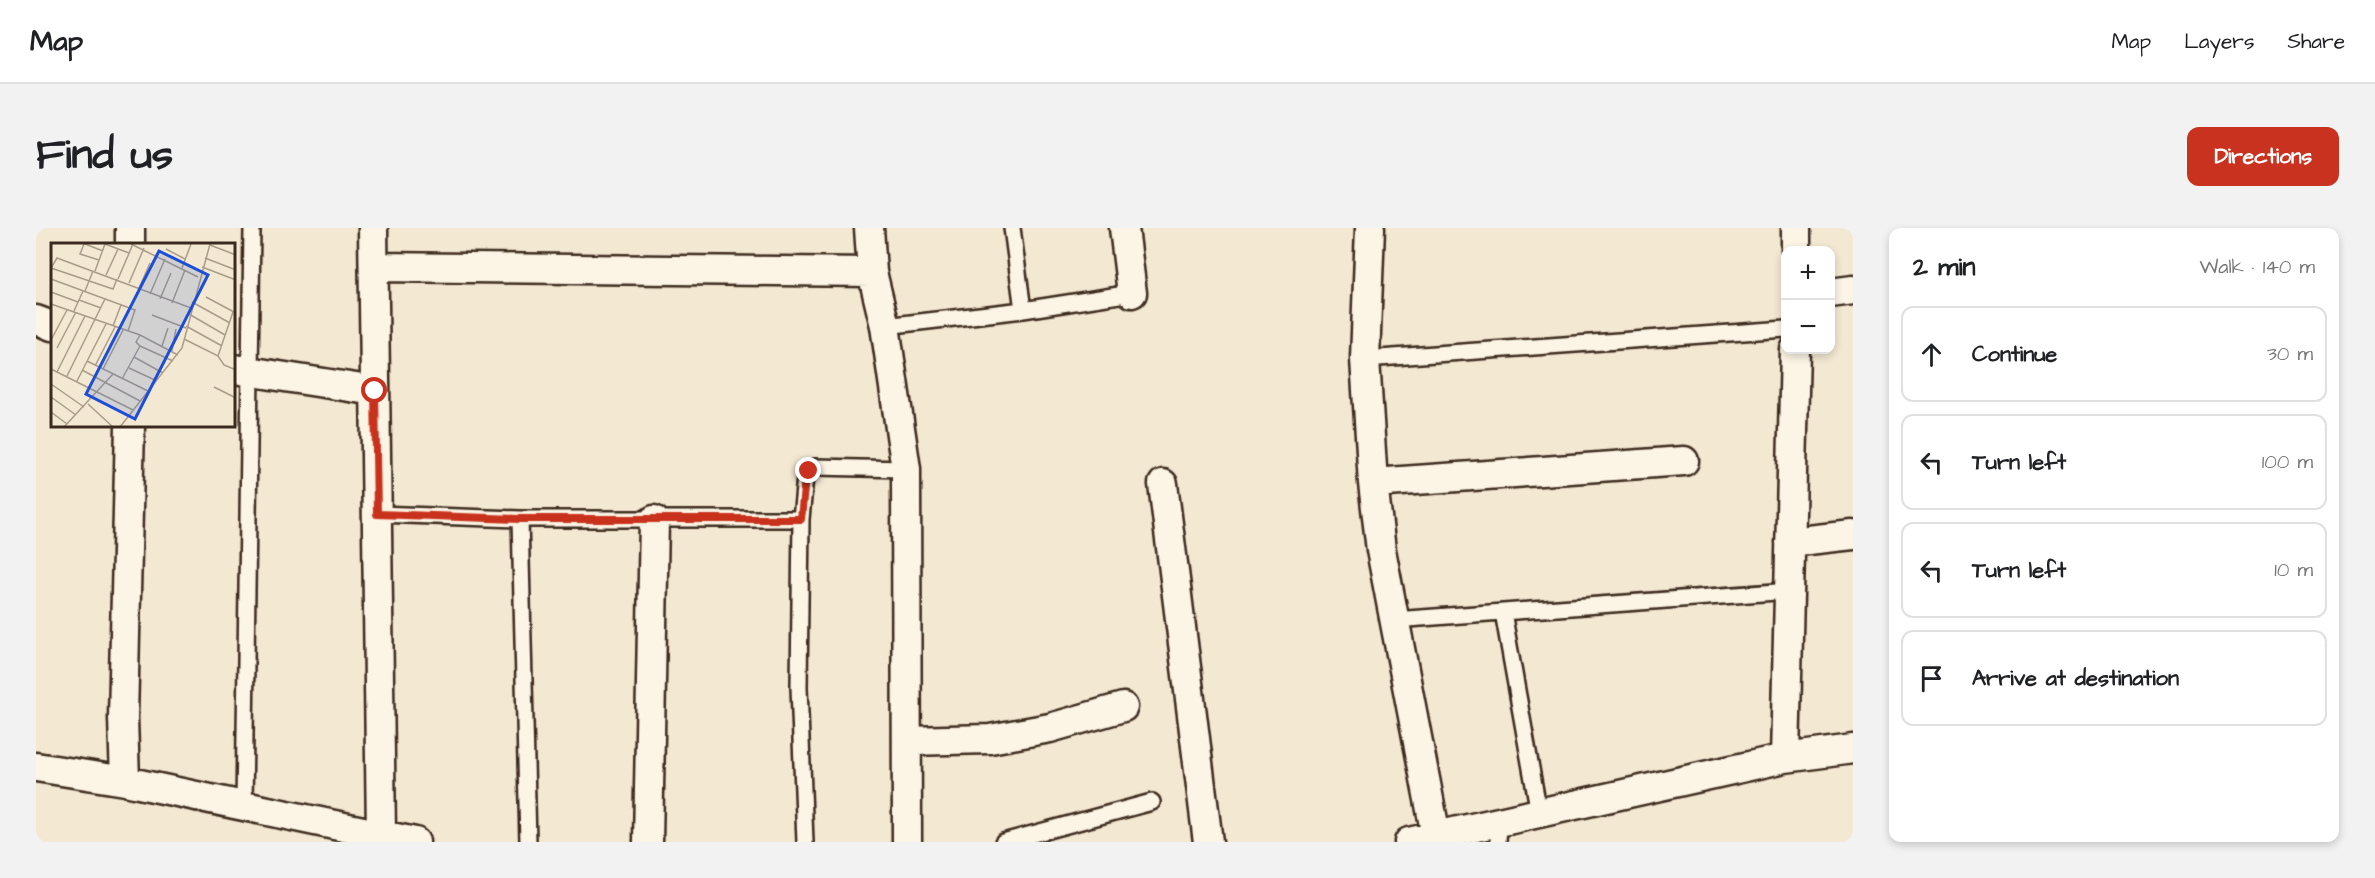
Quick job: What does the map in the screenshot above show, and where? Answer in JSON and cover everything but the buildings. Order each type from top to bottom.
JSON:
[{"type":"street","points":[[373,228],[381,834]]},
{"type":"street","points":[[869,228],[872,272],[885,326],[906,469],[907,842]]},
{"type":"street","points":[[1124,228],[1132,293]]},
{"type":"street","points":[[1370,228],[1365,359],[1373,483],[1380,550],[1394,620],[1422,839],[1498,832],[1539,813],[1785,758],[1853,749]]},
{"type":"street","points":[[1796,228],[1796,246]]},
{"type":"street","points":[[374,267],[872,272]]},
{"type":"street","points":[[1835,292],[1853,290]]},
{"type":"street","points":[[36,320],[51,326]]},
{"type":"street","points":[[1785,758],[1795,354]]},
{"type":"street","points":[[242,370],[375,391]]},
{"type":"street","points":[[125,781],[123,718],[130,428]]},
{"type":"street","points":[[1373,483],[1684,461]]},
{"type":"street","points":[[1163,484],[1208,842]]},
{"type":"street","points":[[648,842],[654,520]]},
{"type":"street","points":[[1790,542],[1853,535]]},
{"type":"street","points":[[907,741],[990,739],[1050,728],[1123,707]]},
{"type":"street","points":[[36,767],[125,781],[415,842]]},
{"type":"lane","points":[[244,806],[242,370],[252,228]]},
{"type":"lane","points":[[1012,228],[1023,309]]},
{"type":"lane","points":[[885,326],[1132,293]]},
{"type":"lane","points":[[1365,359],[1781,329]]},
{"type":"lane","points":[[805,842],[799,687],[801,519],[805,477],[815,468],[906,469]]},
{"type":"lane","points":[[377,514],[520,519],[801,519]]},
{"type":"lane","points":[[520,519],[528,842]]},
{"type":"lane","points":[[1394,620],[1789,591]]},
{"type":"lane","points":[[1503,612],[1539,813]]},
{"type":"lane","points":[[1003,842],[1152,802]]},
{"type":"route","points":[[375,391],[377,514],[520,519],[801,519],[805,477],[809,471]]}]
